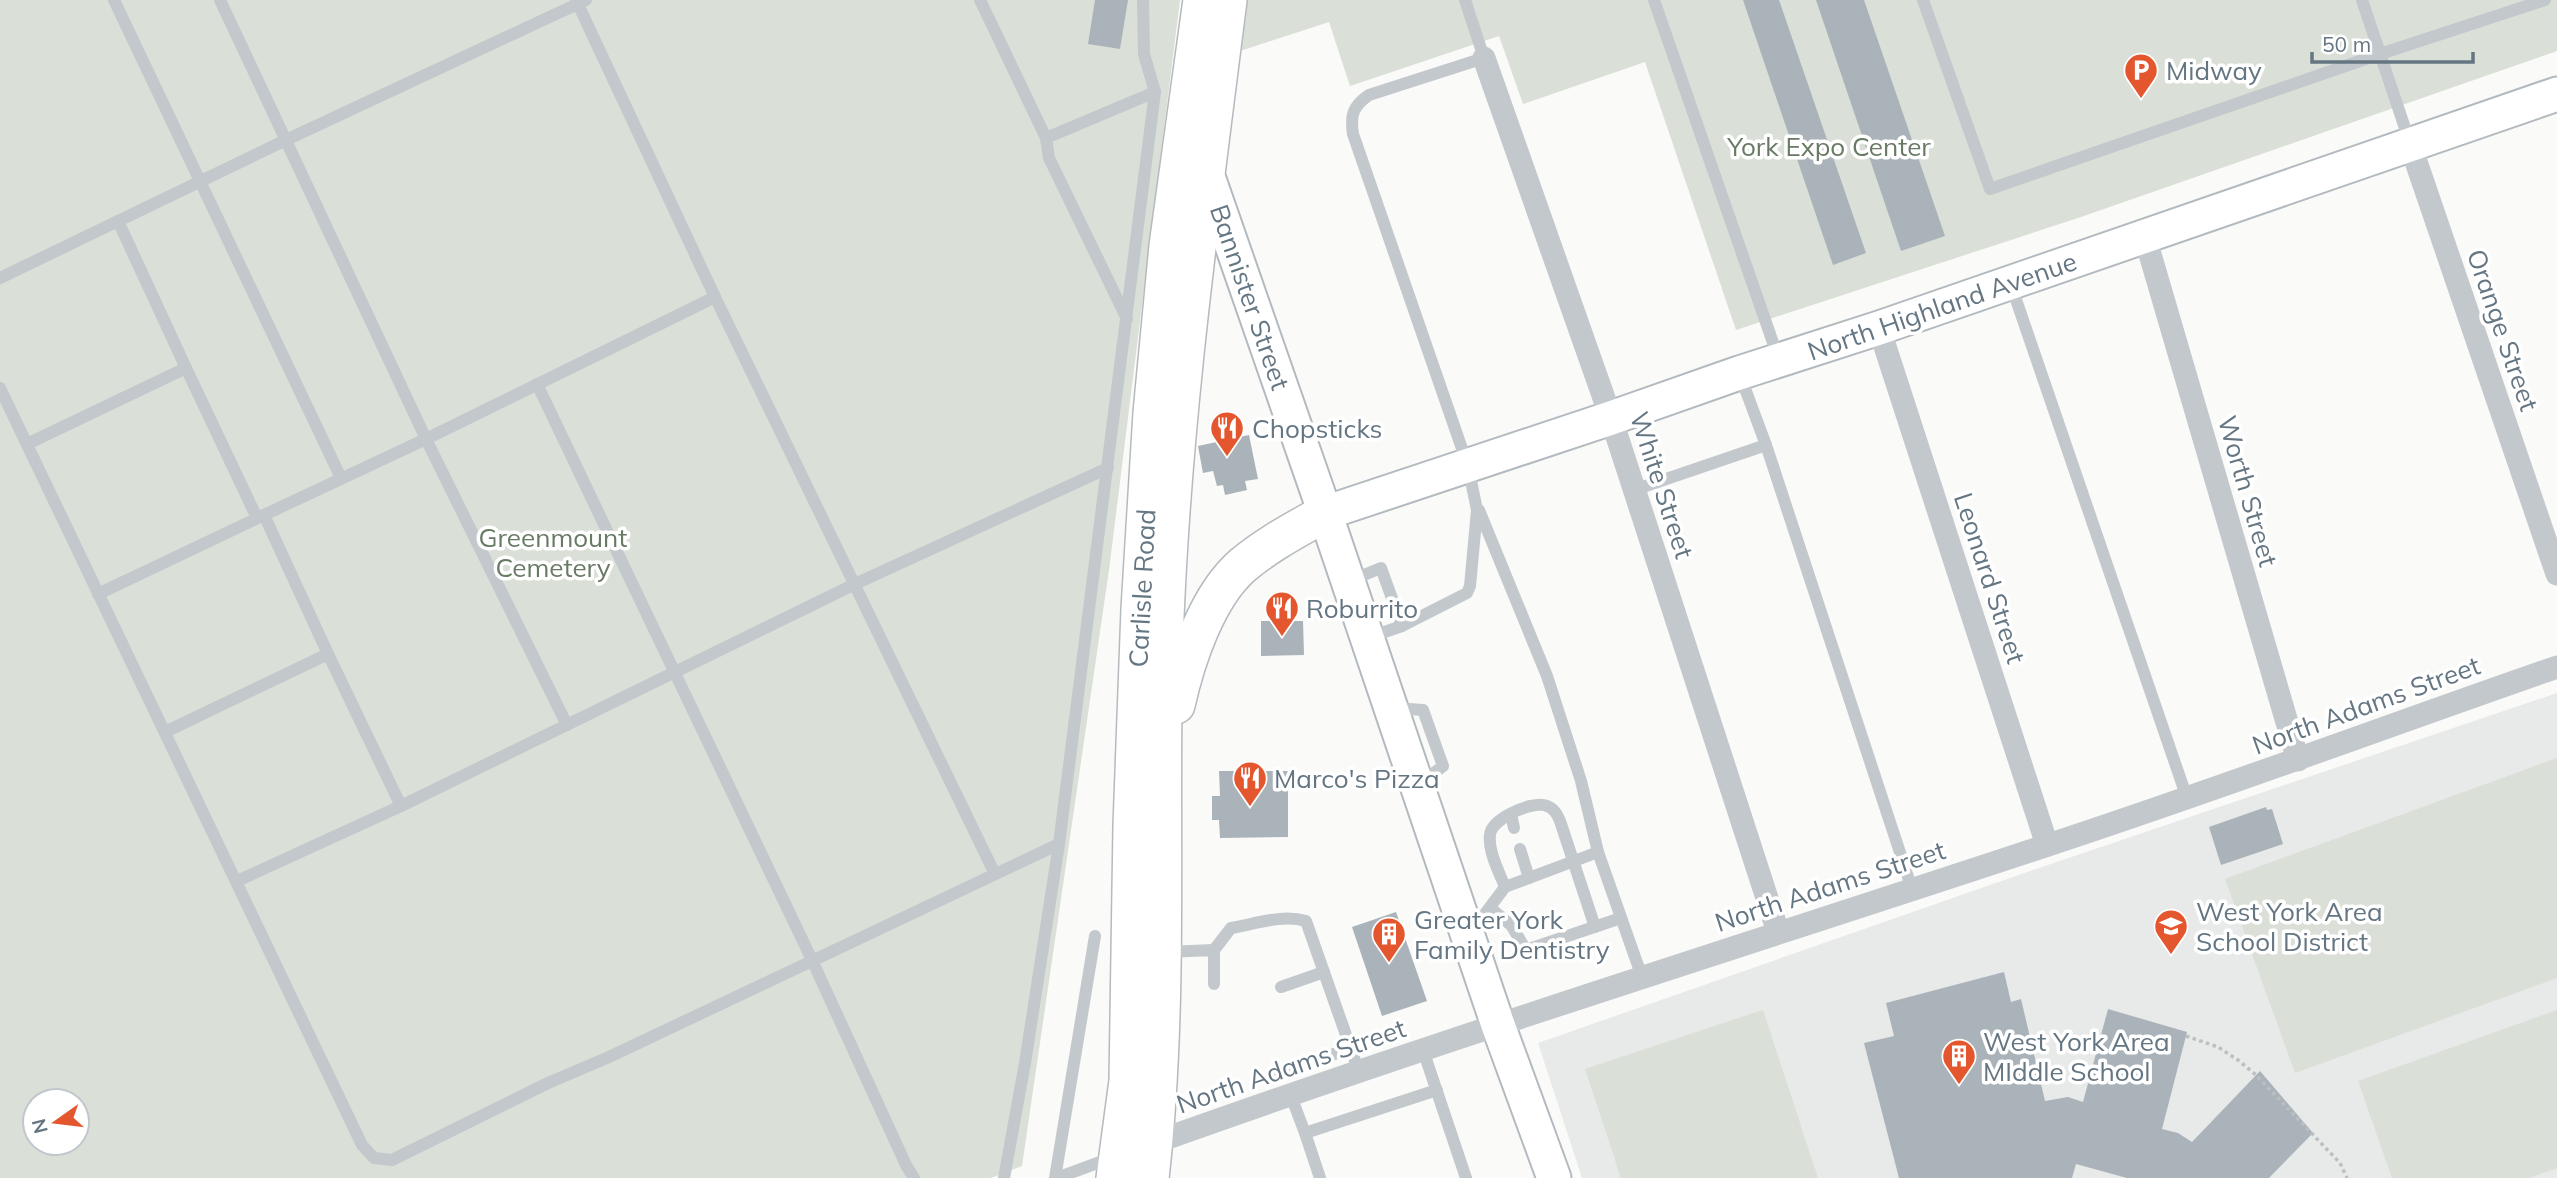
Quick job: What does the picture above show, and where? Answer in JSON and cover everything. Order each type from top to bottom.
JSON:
[{"type":"main road","points":[[1202,0],[1194,120],[1197,146],[1206,171]]},
{"type":"main road","name":"Carlisle Road","points":[[1116,1167],[1128,1081],[1132,826],[1152,413],[1168,246],[1202,0]]},
{"type":"main road","name":"Carlisle Road","points":[[1152,1160],[1161,1043],[1164,642],[1172,508],[1206,171],[1228,0]]},
{"type":"main road","points":[[1163,764],[1183,674],[1202,627],[1223,589],[1241,567],[1273,542],[1325,513]]},
{"type":"street","name":"White Street","points":[[1484,58],[1611,418],[1779,932]]},
{"type":"street","name":"North Highland Avenue","points":[[1325,513],[1879,328],[2557,95]]},
{"type":"street","name":"Orange Street","points":[[2410,144],[2557,574]]},
{"type":"street","name":"Bannister Street","points":[[1206,171],[1417,787],[1477,917],[1498,1025],[1553,1178]]},
{"type":"street","name":"Worth Street","points":[[2145,237],[2298,760]]},
{"type":"street","name":"Leonard Street","points":[[1879,328],[2047,845]]},
{"type":"street","name":"North Adams Street","points":[[1116,1167],[1152,1160],[1298,1093],[2187,798],[2557,667]]},
{"type":"lane","points":[[114,0],[341,478]]},
{"type":"lane","points":[[220,0],[426,439],[567,725]]},
{"type":"lane","points":[[980,0],[1046,138],[1049,158],[1127,319]]},
{"type":"lane","points":[[1004,1178],[1059,844],[1155,92],[1144,54],[1143,0]]},
{"type":"lane","points":[[1465,0],[1484,58],[1369,94],[1356,104],[1351,119],[1353,134],[1468,466],[1477,505],[1547,676],[1581,781],[1598,852],[1642,977]]},
{"type":"lane","points":[[1654,0],[1779,360]]},
{"type":"lane","points":[[1923,0],[1990,189],[2545,0]]},
{"type":"lane","points":[[2362,0],[2410,144]]},
{"type":"lane","points":[[0,278],[580,1],[715,297],[995,874]]},
{"type":"lane","points":[[1046,138],[1155,92]]},
{"type":"lane","points":[[118,221],[186,368],[261,516],[401,806]]},
{"type":"lane","points":[[2010,283],[2187,798]]},
{"type":"lane","points":[[99,594],[426,439],[715,297]]},
{"type":"lane","points":[[27,444],[186,368]]},
{"type":"lane","points":[[1739,373],[1766,445],[1912,889]]},
{"type":"lane","points":[[537,384],[914,1178]]},
{"type":"lane","points":[[0,388],[362,1145],[374,1158],[392,1160],[548,1083],[609,1057],[1059,844]]},
{"type":"lane","points":[[1634,490],[1766,445]]},
{"type":"lane","points":[[237,881],[401,806],[855,583],[1108,468]]},
{"type":"lane","points":[[1367,638],[1402,626],[1467,593],[1470,586],[1477,505]]},
{"type":"lane","points":[[1348,581],[1381,568],[1402,626]]},
{"type":"lane","points":[[165,732],[328,654]]},
{"type":"lane","points":[[1505,887],[1493,855],[1490,834],[1494,824],[1532,805],[1546,805],[1556,811],[1595,927]]},
{"type":"lane","points":[[1511,814],[1514,828]]},
{"type":"lane","points":[[1520,849],[1529,878]]},
{"type":"lane","points":[[1598,852],[1505,887],[1477,917],[1511,925],[1526,950],[1621,918]]},
{"type":"lane","points":[[1214,985],[1214,950],[1231,928],[1297,918],[1306,921],[1359,1072]]},
{"type":"lane","points":[[1095,936],[1056,1178],[1116,1167]]},
{"type":"lane","points":[[1163,952],[1214,950]]},
{"type":"lane","points":[[1281,987],[1324,972]]},
{"type":"lane","points":[[1275,1074],[1350,1048]]},
{"type":"lane","points":[[1423,1050],[1466,1178]]},
{"type":"lane","points":[[1296,1067],[1304,1133],[1320,1178]]},
{"type":"lane","points":[[1304,1133],[1437,1090]]},
{"type":"path","points":[[2186,1036],[2218,1047],[2238,1059],[2340,1163],[2347,1178]]},
{"type":"shaded area","name":"West York Area School District","points":[[2557,693],[2557,1178],[1582,1178],[1538,1043],[2033,870]]},
{"type":"green space","name":"Greenmount Cemetery","points":[[0,0],[1180,0],[1109,570],[1022,1166],[991,1178],[0,1178]]},
{"type":"green space","name":"York Expo Center","points":[[1245,0],[2557,0],[2557,51],[2081,217],[1736,330],[1645,62],[1523,104],[1499,36],[1350,86],[1329,22],[1237,52]]},
{"type":"green space","points":[[2557,758],[2557,978],[2295,1073],[2225,879]]},
{"type":"green space","points":[[1763,1010],[1818,1178],[1621,1178],[1585,1069]]},
{"type":"green space","points":[[2557,1010],[2557,1168],[2529,1178],[2392,1178],[2358,1081]]},
{"type":"building","points":[[1095,0],[1128,0],[1120,49],[1088,44]]},
{"type":"building","points":[[1743,0],[1779,0],[1866,253],[1833,265]]},
{"type":"building","points":[[1816,0],[1864,0],[1945,236],[1901,251]]},
{"type":"building","name":"Chopsticks","points":[[1249,435],[1258,479],[1245,481],[1247,490],[1225,495],[1223,485],[1217,486],[1213,471],[1203,473],[1198,446]]},
{"type":"building","name":"Roburrito","points":[[1261,621],[1303,621],[1304,655],[1261,656]]},
{"type":"building","name":"Marco's Pizza","points":[[1219,771],[1288,771],[1288,837],[1220,838],[1219,820],[1212,820],[1212,796],[1220,796]]},
{"type":"building","points":[[2266,807],[2267,810],[2272,809],[2283,844],[2221,865],[2209,827]]},
{"type":"building","name":"Greater York Family Dentistry","points":[[1396,912],[1427,1001],[1382,1016],[1352,927]]},
{"type":"building","name":"West York Area MIddle School","points":[[2004,972],[2011,1002],[2021,999],[2045,1101],[2068,1097],[2083,1102],[2108,1009],[2187,1032],[2162,1129],[2178,1133],[2192,1142],[2260,1071],[2313,1133],[2269,1178],[2127,1178],[2076,1164],[2072,1178],[1899,1178],[1864,1043],[1894,1036],[1886,1003]]},
{"type":"place","name":"Midway","points":[[2141,100]]},
{"type":"place","name":"Chopsticks","points":[[1227,458]]},
{"type":"place","name":"Roburrito","points":[[1282,638]]},
{"type":"place","name":"Marco's Pizza","points":[[1250,808]]},
{"type":"place","name":"West York Area School District","points":[[2171,956]]},
{"type":"place","name":"Greater York Family Dentistry","points":[[1389,964]]},
{"type":"place","name":"West York Area MIddle School","points":[[1959,1086]]}]
